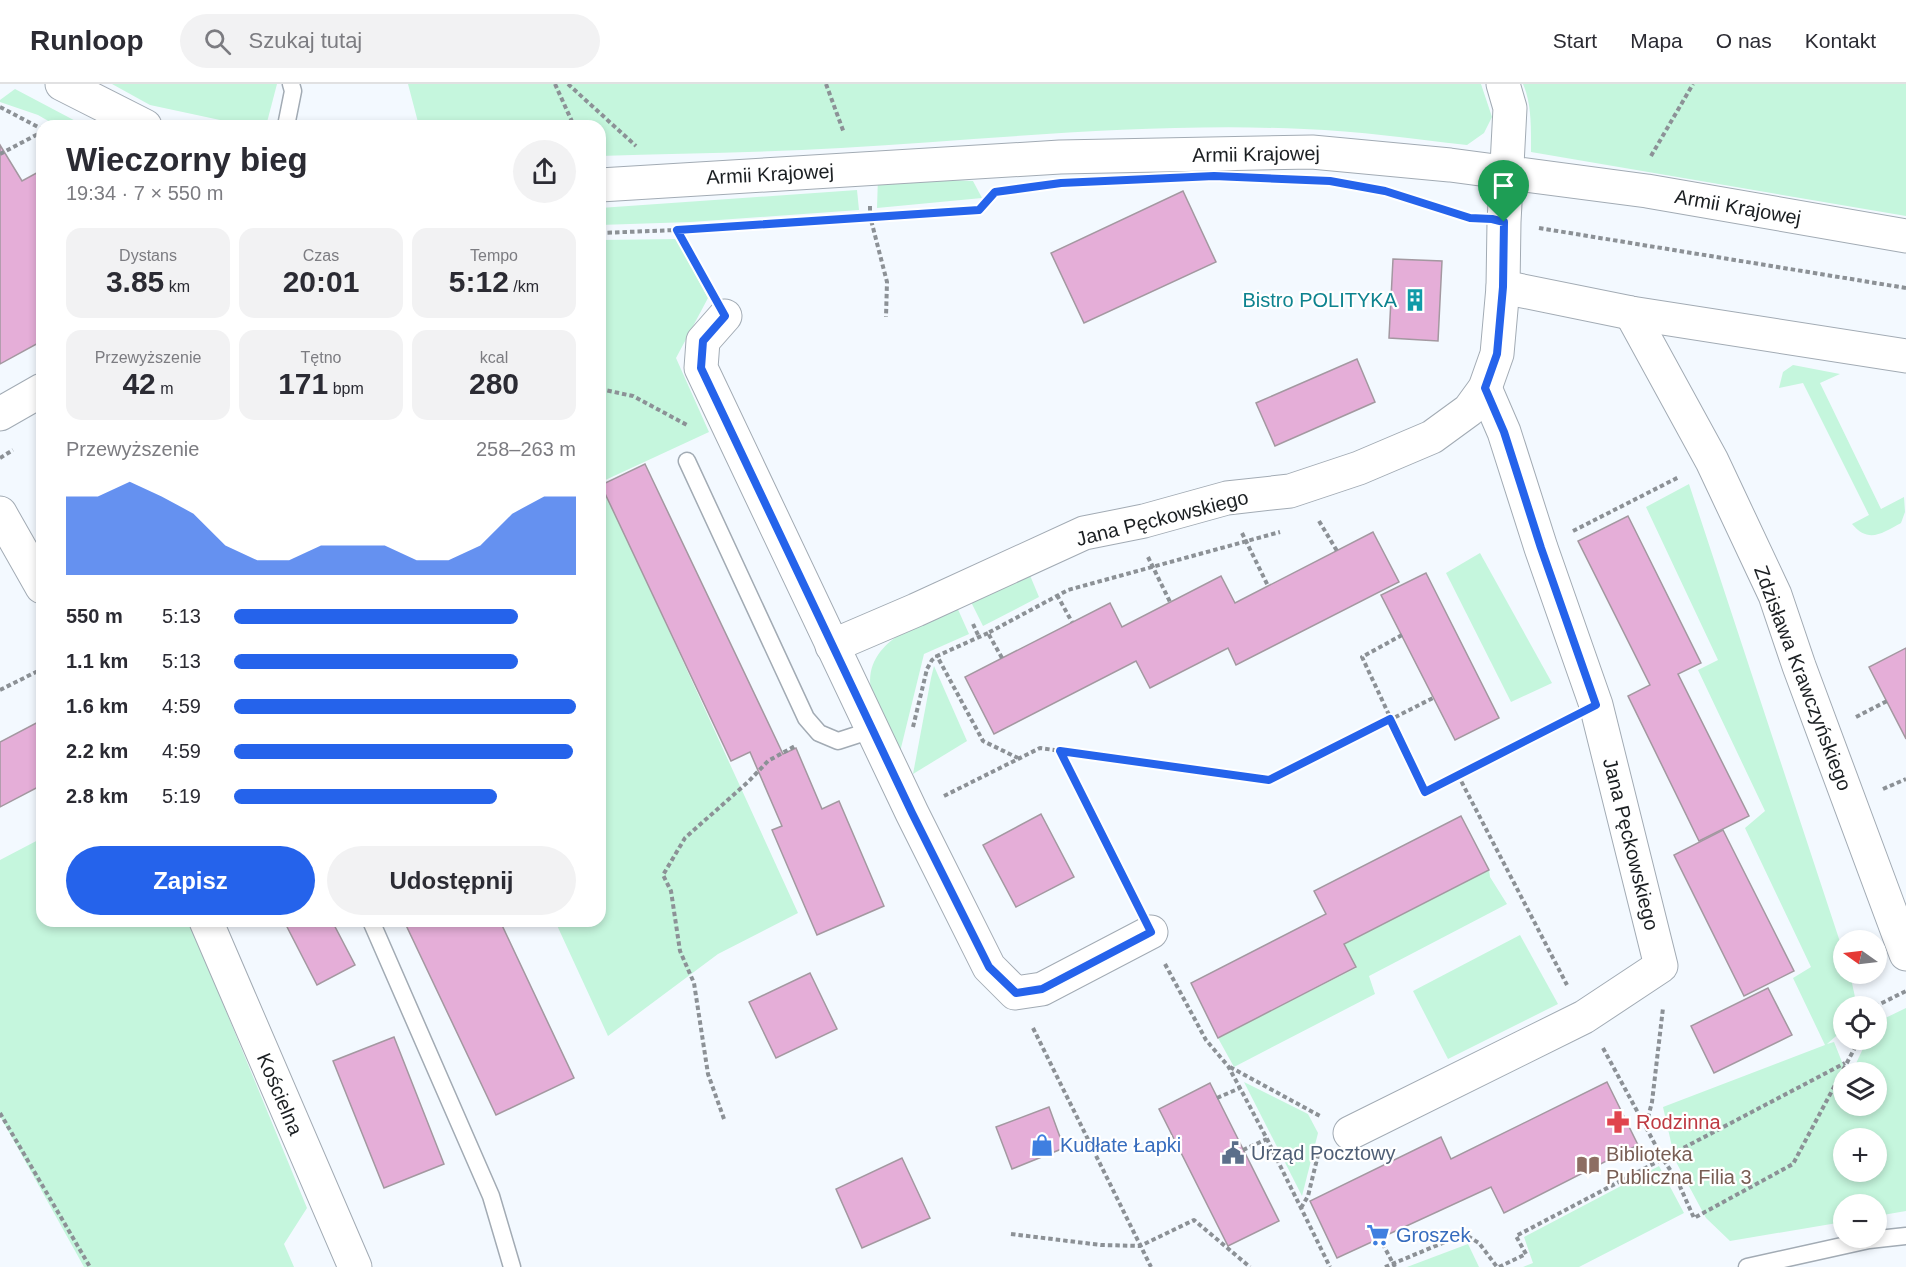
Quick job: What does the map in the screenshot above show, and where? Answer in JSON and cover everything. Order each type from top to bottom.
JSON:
[{"type":"street","points":[[62,84],[133,120]]},
{"type":"street","name":"Jana Pęckowskiego","points":[[831,646],[1084,533],[1144,521],[1227,498],[1290,490],[1359,468],[1432,437],[1469,410],[1485,388],[1497,354],[1503,287],[1510,108],[1503,84]]},
{"type":"street","name":"Armii Krajowej","points":[[606,184],[1060,157],[1312,152],[1450,165],[1647,191],[1906,236]]},
{"type":"street","points":[[1503,287],[1631,314],[1906,356]]},
{"type":"street","name":"Zdzisława Krawczyńskiego","points":[[1631,314],[1712,461],[1775,594],[1799,666],[1906,954]]},
{"type":"street","points":[[725,316],[703,341],[701,368],[831,646],[989,967],[1016,993],[1042,989],[1151,932]]},
{"type":"street","name":"Jana Pęckowskiego","points":[[1485,388],[1504,432],[1541,548],[1596,705],[1661,966]]},
{"type":"street","points":[[0,414],[36,393]]},
{"type":"street","points":[[0,513],[36,576]]},
{"type":"street","name":"Kościelna","points":[[209,927],[355,1267]]},
{"type":"street","points":[[1350,1132],[1584,1017],[1661,966]]},
{"type":"lane","points":[[287,120],[293,91],[291,84]]},
{"type":"lane","points":[[687,461],[806,718],[819,733],[838,741],[872,730]]},
{"type":"lane","points":[[374,927],[490,1196],[512,1267]]},
{"type":"lane","points":[[1747,1267],[1869,1240],[1906,1236]]},
{"type":"path","points":[[555,84],[571,120]]},
{"type":"path","points":[[568,84],[672,179]]},
{"type":"path","points":[[826,84],[846,140]]},
{"type":"path","points":[[1647,191],[1650,158],[1693,84]]},
{"type":"path","points":[[0,107],[36,127]]},
{"type":"path","points":[[0,154],[36,133]]},
{"type":"path","points":[[606,233],[979,210],[995,192]]},
{"type":"path","points":[[1406,198],[1470,218],[1492,219],[1906,288]]},
{"type":"path","points":[[870,216],[887,282],[886,317]]},
{"type":"path","points":[[677,230],[725,316]]},
{"type":"path","points":[[606,390],[633,396],[693,429]]},
{"type":"path","points":[[1541,548],[1683,475]]},
{"type":"path","points":[[1309,524],[1320,521],[1337,551]]},
{"type":"path","points":[[1288,530],[1068,590],[932,660],[927,669],[905,799],[1040,748],[1269,780],[1433,698]]},
{"type":"path","points":[[1245,541],[1268,586]]},
{"type":"path","points":[[1152,567],[1170,603]]},
{"type":"path","points":[[1058,595],[1072,622]]},
{"type":"path","points":[[988,633],[1002,658]]},
{"type":"path","points":[[1402,635],[1362,657],[1425,792],[1596,705]]},
{"type":"path","points":[[938,656],[983,741],[1018,758]]},
{"type":"path","points":[[0,690],[36,672]]},
{"type":"path","points":[[1849,720],[1887,701]]},
{"type":"path","points":[[724,1119],[708,1074],[694,983],[680,951],[671,891],[663,875],[685,838],[749,782],[768,761],[819,733]]},
{"type":"path","points":[[1060,751],[1159,952],[1206,1040],[1228,1066],[1268,1139],[1329,1267]]},
{"type":"path","points":[[1458,775],[1584,1017],[1678,1182],[1694,1218],[1793,1164],[1833,1088]]},
{"type":"path","points":[[1646,1126],[1652,1102],[1664,996],[1661,966]]},
{"type":"path","points":[[1887,1000],[1906,991]]},
{"type":"path","points":[[1016,993],[1150,1267]]},
{"type":"path","points":[[1228,1066],[1350,1132]]},
{"type":"path","points":[[1385,1267],[1464,1234],[1479,1243],[1498,1267],[1526,1254],[1516,1236],[1833,1070]]},
{"type":"path","points":[[1217,1098],[1240,1088]]},
{"type":"path","points":[[0,1113],[90,1267]]},
{"type":"path","points":[[1301,1208],[1308,1196],[1319,1149],[1350,1132]]},
{"type":"path","points":[[1243,1150],[1268,1139]]},
{"type":"path","points":[[1011,1234],[1101,1245],[1140,1246],[1194,1220],[1250,1267]]},
{"type":"path","points":[[1379,1237],[1393,1265]]},
{"type":"green space","points":[[112,84],[277,84],[268,120],[220,120],[150,105]]},
{"type":"green space","points":[[408,84],[1481,84],[1492,117],[1484,133],[1467,145],[1386,135],[1246,127],[1073,132],[811,150],[606,156],[606,120],[417,120]]},
{"type":"green space","points":[[1523,84],[1906,84],[1906,216],[1531,152],[1529,109]]},
{"type":"green space","points":[[15,89],[74,120],[47,120],[0,102]]},
{"type":"green space","points":[[878,177],[973,181],[982,198],[877,208]]},
{"type":"green space","points":[[857,190],[859,210],[691,222],[606,225],[606,208]]},
{"type":"green space","points":[[676,239],[708,298],[676,358],[709,432],[606,480],[606,240]]},
{"type":"green space","points":[[1793,365],[1840,374],[1820,383],[1881,509],[1904,497],[1905,512],[1901,523],[1876,535],[1864,534],[1852,524],[1869,515],[1803,383],[1779,388],[1783,372]]},
{"type":"green space","points":[[1689,484],[1836,930],[1833,930],[1833,984],[1852,984],[1855,996],[1833,996],[1833,1039],[1827,1044],[1833,1042],[1833,1050],[1837,1050],[1842,1062],[1833,1062],[1833,1116],[1887,1116],[1887,1062],[1857,1062],[1862,1050],[1887,1050],[1887,1017],[1906,1008],[1906,1211],[1887,1214],[1887,1194],[1833,1194],[1833,1224],[1730,1241],[1706,1218],[1675,1160],[1663,1107],[1825,1045],[1793,978],[1811,967],[1745,828],[1765,811],[1698,670],[1718,660],[1646,507]]},
{"type":"green space","points":[[606,493],[798,913],[718,954],[608,1036],[558,927],[606,927]]},
{"type":"green space","points":[[1480,553],[1552,683],[1511,702],[1446,573]]},
{"type":"green space","points":[[1029,573],[1039,597],[983,626],[971,602]]},
{"type":"green space","points":[[956,605],[969,634],[924,654],[900,752],[871,689],[871,672],[876,658],[885,646],[898,636]]},
{"type":"green space","points":[[934,666],[967,741],[913,774],[931,678]]},
{"type":"green space","points":[[36,841],[36,927],[191,927],[307,1208],[284,1244],[294,1267],[84,1267],[0,1116],[0,860]]},
{"type":"green space","points":[[1489,870],[1490,877],[1507,904],[1369,976],[1375,994],[1234,1067],[1218,1038],[1356,968],[1344,944]]},
{"type":"green space","points":[[1520,935],[1558,1004],[1448,1059],[1413,991]]},
{"type":"green space","points":[[1244,1082],[1308,1114],[1318,1133],[1302,1196]]},
{"type":"green space","points":[[1659,1166],[1684,1213],[1579,1267],[1523,1267],[1533,1263],[1524,1237]]},
{"type":"green space","points":[[1468,1244],[1479,1267],[1407,1267]]},
{"type":"building","points":[[0,145],[22,181],[36,173],[36,344],[0,364]]},
{"type":"building","points":[[1183,191],[1216,262],[1084,323],[1051,253]]},
{"type":"building","name":"Bistro POLITYKA","points":[[1393,259],[1442,261],[1438,341],[1389,338]]},
{"type":"building","points":[[1357,359],[1375,402],[1275,446],[1256,403]]},
{"type":"building","points":[[645,464],[783,754],[796,748],[822,809],[839,801],[884,906],[817,935],[772,830],[782,826],[750,752],[731,761],[606,496],[606,483]]},
{"type":"building","points":[[1628,516],[1701,663],[1678,674],[1749,816],[1699,841],[1628,696],[1650,685],[1578,541]]},
{"type":"building","points":[[1373,532],[1399,582],[1236,665],[1228,648],[1150,688],[1136,661],[994,734],[965,677],[1110,603],[1122,627],[1221,576],[1235,603]]},
{"type":"building","points":[[1426,573],[1499,718],[1455,740],[1381,595]]},
{"type":"building","points":[[1906,648],[1906,739],[1869,667]]},
{"type":"building","points":[[36,723],[36,788],[0,807],[0,742]]},
{"type":"building","points":[[1041,814],[1074,877],[1016,907],[983,845]]},
{"type":"building","points":[[1461,816],[1489,870],[1344,944],[1356,967],[1218,1038],[1191,983],[1326,914],[1314,891]]},
{"type":"building","points":[[1723,830],[1794,971],[1744,996],[1674,855]]},
{"type":"building","points":[[287,927],[335,927],[355,965],[317,985]]},
{"type":"building","points":[[407,927],[503,927],[574,1078],[496,1115]]},
{"type":"building","points":[[810,973],[837,1029],[776,1058],[749,1002]]},
{"type":"building","points":[[1768,988],[1792,1035],[1714,1073],[1691,1026]]},
{"type":"building","points":[[394,1037],[444,1164],[384,1188],[333,1061]]},
{"type":"building","points":[[1607,1082],[1638,1145],[1504,1213],[1491,1187],[1337,1258],[1310,1201],[1441,1137],[1451,1159]]},
{"type":"building","points":[[1210,1083],[1279,1221],[1228,1246],[1159,1109]]},
{"type":"building","points":[[1049,1107],[1064,1148],[1012,1169],[996,1127]]},
{"type":"building","points":[[902,1158],[930,1218],[862,1248],[836,1189]]},
{"type":"place","name":"Bistro POLITYKA","points":[[1415,300]]},
{"type":"place","name":"Rodzinna","points":[[1618,1122]]},
{"type":"place","name":"Kudłate Łapki","points":[[1042,1145]]},
{"type":"place","name":"Urząd Pocztowy","points":[[1233,1153]]},
{"type":"place","name":"Biblioteka Publiczna Filia 3","points":[[1588,1165]]},
{"type":"place","name":"Groszek","points":[[1378,1235]]},
{"type":"route","points":[[1214,176],[1330,181],[1385,191],[1470,218],[1504,222],[1503,287],[1497,354],[1485,388],[1504,432],[1541,548],[1596,705],[1425,792],[1390,719],[1269,780],[1060,751],[1151,932],[1042,989],[1016,993],[989,967],[831,646],[701,368],[703,341],[725,316],[677,230],[979,210],[995,192],[1061,183],[1214,176]]}]
